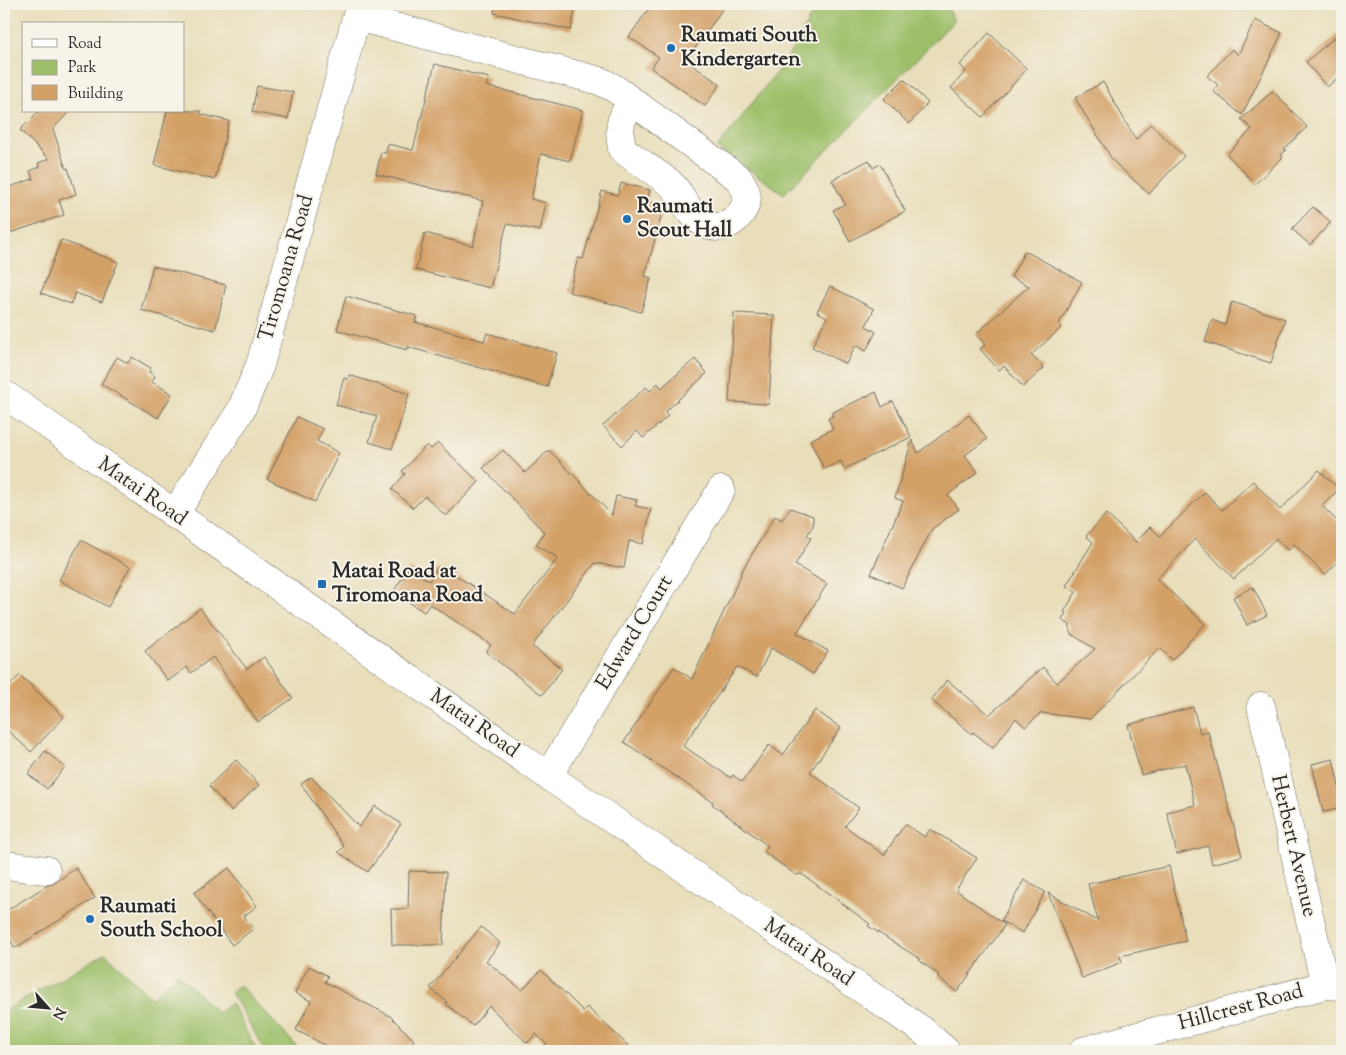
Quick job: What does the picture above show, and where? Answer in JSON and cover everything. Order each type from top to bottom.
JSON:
[{"type":"street","points":[[358,10],[600,81],[614,88],[738,178],[746,189],[746,203],[740,215],[728,226],[711,226],[697,219],[671,184],[622,149],[619,132],[624,114],[631,101]]},
{"type":"street","name":"Tiromoana Road","points":[[174,514],[241,410],[260,366],[358,10]]},
{"type":"street","name":"Matai Road","points":[[4,394],[548,776],[922,1030],[946,1051]]},
{"type":"street","name":"Edward Court","points":[[548,776],[721,490]]},
{"type":"street","name":"Herbert Avenue","points":[[1261,706],[1334,986]]},
{"type":"street","points":[[4,865],[46,870]]},
{"type":"street","name":"Hillcrest Road","points":[[1083,1051],[1334,986]]},
{"type":"green space","points":[[818,4],[946,4],[954,21],[784,194],[717,148],[786,60]]},
{"type":"green space","points":[[105,953],[152,998],[177,973],[218,1013],[231,1003],[257,1051],[4,1051],[4,1011]]},
{"type":"green space","points":[[239,985],[301,1051],[265,1051],[231,992]]},
{"type":"building","points":[[495,4],[576,4],[571,30],[494,13]]},
{"type":"building","name":"Raumati South Kindergarten","points":[[652,4],[726,4],[686,61],[720,84],[705,106],[651,68],[659,57],[629,37]]},
{"type":"building","points":[[1255,20],[1282,33],[1242,115],[1213,91],[1218,85],[1207,76],[1232,49],[1238,55]]},
{"type":"building","points":[[1342,31],[1342,74],[1327,87],[1306,62]]},
{"type":"building","points":[[989,33],[1027,69],[983,117],[951,88],[966,71],[960,65]]},
{"type":"building","points":[[435,64],[489,78],[486,86],[583,110],[570,161],[541,154],[531,199],[546,203],[540,231],[507,224],[490,288],[416,270],[425,233],[473,246],[483,201],[376,174],[381,152],[386,153],[388,144],[413,150]]},
{"type":"building","points":[[904,79],[928,103],[909,124],[884,99]]},
{"type":"building","points":[[1103,82],[1136,140],[1150,124],[1184,156],[1149,194],[1113,161],[1075,98]]},
{"type":"building","points":[[257,86],[293,92],[288,119],[252,112]]},
{"type":"building","points":[[1273,91],[1307,127],[1284,149],[1286,150],[1281,155],[1283,157],[1255,184],[1227,154],[1252,129],[1241,119]]},
{"type":"building","points":[[201,111],[200,114],[229,121],[215,180],[154,165],[167,112]]},
{"type":"building","points":[[38,112],[69,112],[53,129],[76,194],[59,200],[64,215],[4,235],[4,189],[33,179],[30,171],[40,167],[38,163],[49,159],[20,130]]},
{"type":"building","points":[[869,160],[873,168],[880,164],[905,211],[850,241],[833,210],[845,204],[832,180]]},
{"type":"building","points":[[621,183],[650,190],[647,201],[664,206],[645,276],[651,278],[641,312],[569,292],[578,258],[583,259],[602,191],[618,195]]},
{"type":"building","points":[[1313,207],[1331,222],[1310,245],[1292,229]]},
{"type":"building","points":[[61,240],[118,262],[102,302],[75,293],[71,304],[41,293]]},
{"type":"building","points":[[1025,251],[1082,282],[1059,324],[1062,327],[1031,355],[1044,368],[1023,387],[1004,366],[999,370],[980,349],[985,345],[976,334],[1029,286],[1011,277]]},
{"type":"building","points":[[153,266],[226,285],[215,330],[141,310]]},
{"type":"building","points":[[830,286],[874,309],[866,326],[876,332],[866,351],[856,345],[846,364],[812,347],[827,317],[817,312]]},
{"type":"building","points":[[346,296],[417,316],[415,322],[484,341],[487,333],[557,353],[547,387],[408,347],[407,350],[337,330]]},
{"type":"building","points":[[1232,302],[1285,319],[1271,363],[1205,342],[1212,320],[1225,325]]},
{"type":"building","points":[[734,313],[774,315],[769,404],[729,402]]},
{"type":"building","points":[[117,357],[128,363],[132,357],[151,368],[149,372],[155,376],[152,382],[172,394],[158,418],[101,384]]},
{"type":"building","points":[[695,359],[707,373],[665,412],[668,416],[643,438],[637,431],[622,446],[603,426],[646,387],[650,391],[658,383],[661,388]]},
{"type":"building","points":[[349,375],[409,394],[392,449],[369,442],[377,416],[336,405],[344,378],[348,379]]},
{"type":"building","points":[[876,392],[882,407],[893,401],[911,437],[844,469],[841,461],[824,469],[810,440],[833,429],[828,418],[833,416],[831,413]]},
{"type":"building","points":[[969,415],[987,439],[965,455],[978,472],[948,495],[959,509],[932,529],[902,588],[871,574],[903,501],[895,498],[912,440],[918,453]]},
{"type":"building","points":[[297,417],[323,429],[317,441],[339,453],[315,502],[267,479]]},
{"type":"building","points":[[438,443],[479,482],[446,516],[425,496],[413,508],[392,489],[405,474],[402,471],[427,445],[431,449]]},
{"type":"building","points":[[503,450],[525,473],[549,450],[612,515],[616,496],[637,500],[635,506],[651,509],[643,544],[629,541],[624,568],[595,563],[532,646],[562,669],[542,695],[486,652],[491,645],[430,604],[424,612],[393,592],[409,568],[429,581],[437,568],[449,576],[451,572],[515,614],[558,558],[536,545],[544,532],[483,468]]},
{"type":"building","points":[[1319,470],[1339,489],[1322,506],[1342,526],[1342,557],[1325,575],[1294,544],[1288,551],[1276,538],[1234,579],[1195,539],[1157,579],[1205,624],[1172,660],[1160,648],[1090,719],[1041,713],[1025,727],[1016,718],[993,748],[973,732],[972,734],[931,700],[947,680],[989,715],[1043,667],[1057,683],[1095,649],[1070,633],[1070,625],[1062,620],[1066,613],[1064,612],[1076,592],[1066,586],[1093,542],[1086,536],[1106,514],[1136,542],[1150,527],[1160,536],[1205,492],[1222,510],[1253,481],[1280,510]]},
{"type":"building","points":[[790,508],[813,516],[813,526],[807,535],[811,538],[795,565],[827,584],[797,633],[828,651],[813,674],[771,648],[757,677],[737,667],[683,746],[731,778],[733,775],[742,782],[769,745],[783,755],[815,710],[841,728],[810,772],[859,808],[845,826],[884,855],[905,824],[925,837],[930,829],[977,858],[956,890],[1005,925],[957,992],[937,977],[939,975],[920,959],[868,926],[870,924],[802,874],[796,875],[764,852],[768,846],[712,804],[713,802],[624,742],[674,667],[692,679],[740,574],[775,516],[782,520]]},
{"type":"building","points":[[81,540],[130,567],[108,607],[59,580]]},
{"type":"building","points":[[1253,587],[1267,615],[1247,625],[1233,597]]},
{"type":"building","points":[[200,608],[247,669],[264,657],[293,698],[258,722],[213,657],[191,673],[187,667],[168,681],[145,651]]},
{"type":"building","points":[[20,675],[64,717],[31,752],[4,727],[4,691]]},
{"type":"building","points":[[1193,707],[1200,733],[1208,731],[1242,856],[1212,864],[1208,846],[1177,854],[1167,812],[1195,805],[1185,764],[1141,775],[1128,725]]},
{"type":"building","points":[[45,751],[65,767],[47,789],[28,774]]},
{"type":"building","points":[[1333,759],[1342,799],[1342,808],[1323,812],[1312,764]]},
{"type":"building","points":[[236,760],[259,785],[231,811],[209,786]]},
{"type":"building","points":[[311,777],[359,827],[375,806],[401,824],[368,872],[338,852],[344,847],[301,784]]},
{"type":"building","points":[[1169,866],[1186,941],[1120,956],[1122,962],[1082,978],[1048,893],[1098,921],[1088,884]]},
{"type":"building","points":[[76,868],[95,898],[15,948],[4,929],[4,912],[48,885],[53,884]]},
{"type":"building","points":[[229,868],[257,906],[244,916],[253,929],[232,945],[194,893]]},
{"type":"building","points":[[409,871],[446,872],[443,945],[392,945],[391,909],[408,909]]},
{"type":"building","points":[[1024,880],[1045,892],[1023,933],[1001,921]]},
{"type":"building","points":[[481,927],[500,943],[486,961],[522,990],[541,970],[583,1011],[587,1007],[634,1051],[553,1051],[536,1034],[527,1043],[489,1006],[473,1026],[430,988]]},
{"type":"building","points":[[309,966],[328,976],[325,982],[390,1016],[414,1040],[402,1051],[336,1051],[296,1030],[311,1001],[295,993]]},
{"type":"place","name":"Raumati South Kindergarten","points":[[671,48]]},
{"type":"place","name":"Raumati Scout Hall","points":[[627,219]]},
{"type":"place","name":"Matai Road at Tiromoana Road","points":[[322,584]]},
{"type":"place","name":"Raumati South School","points":[[90,919]]}]
